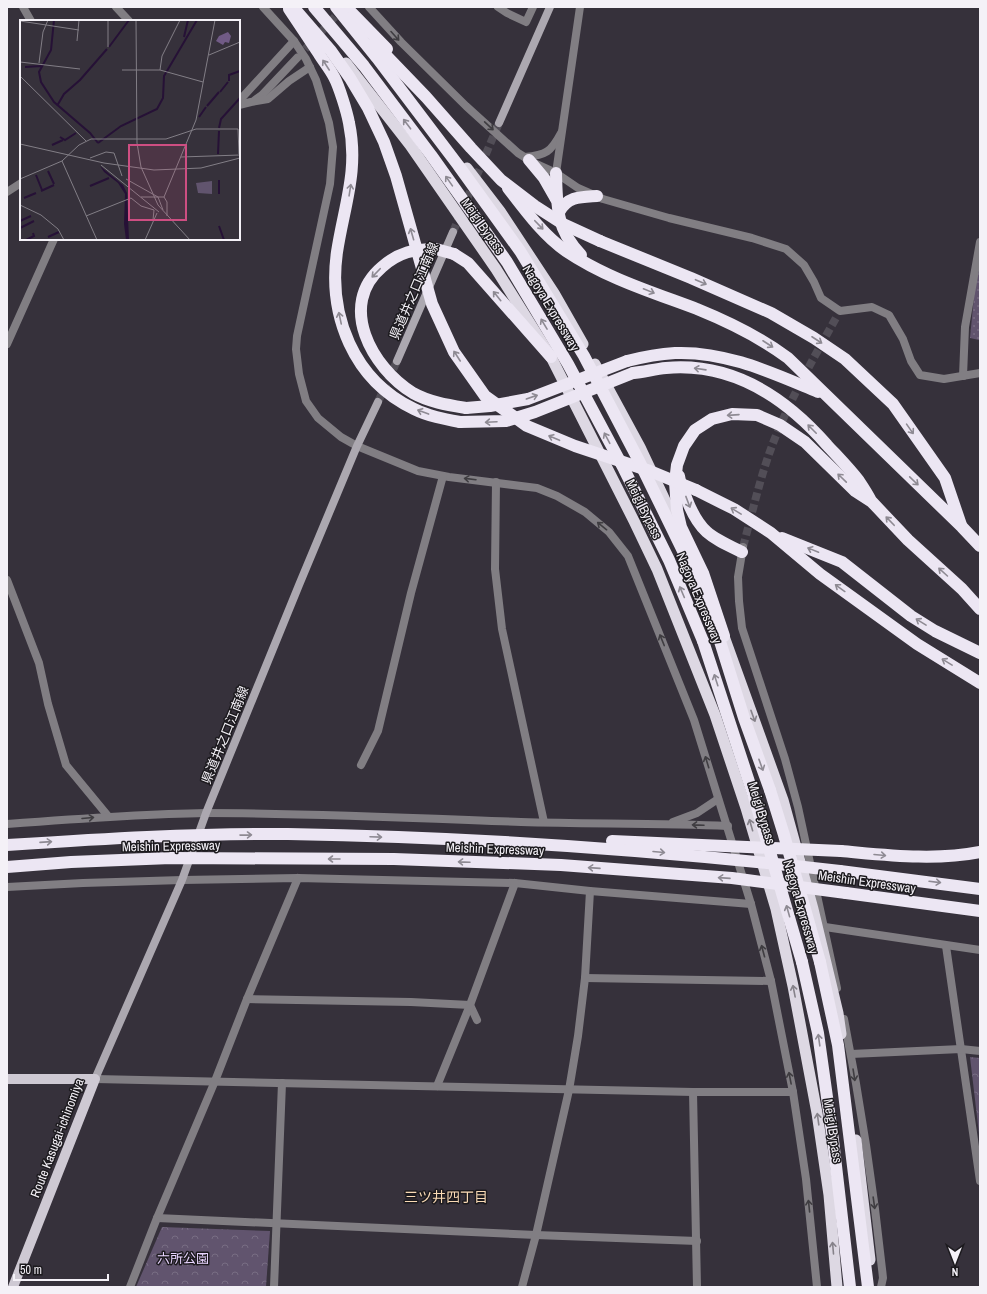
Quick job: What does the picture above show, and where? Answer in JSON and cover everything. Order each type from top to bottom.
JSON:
[{"type":"highway","points":[[288,7],[334,77],[349,123],[353,155],[350,187],[337,252],[335,289],[341,322],[348,341],[361,364],[375,382],[391,396],[414,409],[437,418],[460,422],[506,421],[535,412],[633,373],[667,368],[698,368],[728,375],[755,385],[778,400],[811,427],[860,482],[872,502],[908,540],[980,604]]},
{"type":"highway","points":[[293,7],[331,51],[350,78],[368,108],[384,142],[396,176],[432,304],[454,352],[485,396],[527,426],[575,446],[650,471],[696,490],[734,509],[771,533],[820,574],[911,640],[980,682]]},
{"type":"highway","name":"Meigi Bypass","points":[[297,7],[337,52],[410,145],[496,270],[551,357],[657,569],[715,715],[746,808],[777,916],[793,986],[816,1105],[829,1196],[837,1287]]},
{"type":"highway","name":"Nagoya Expressway","points":[[314,7],[364,66],[431,155],[507,262],[568,364],[624,469],[669,560],[703,641],[754,797],[802,962],[818,1033],[833,1140],[850,1287]]},
{"type":"highway","points":[[337,7],[426,97],[501,180],[535,206],[563,224],[600,241],[771,313],[814,338],[845,359],[893,404],[945,478],[962,527]]},
{"type":"highway","name":"Nagoya Expressway","points":[[337,7],[454,159],[520,251],[584,356],[638,459],[688,562],[718,635],[744,718],[770,790],[820,962],[838,1045],[868,1287]]},
{"type":"highway","points":[[346,7],[418,81],[460,127],[536,222],[565,250],[615,278],[697,309],[766,342],[788,358],[980,546]]},
{"type":"highway","name":"Meigi Bypass","points":[[346,7],[500,211],[554,293],[640,447],[693,562],[724,636],[783,800],[813,909],[838,1013],[858,1156],[873,1287]]},
{"type":"highway","points":[[527,159],[544,178],[555,197],[561,226],[566,238],[592,266]]},
{"type":"highway","points":[[556,173],[558,209]]},
{"type":"highway","points":[[558,209],[567,201],[580,197],[597,196]]},
{"type":"highway","points":[[551,357],[468,263],[454,254],[436,249],[409,251],[397,256],[379,270],[371,277],[366,287],[363,297],[361,319],[364,334],[373,354],[393,378],[414,393],[439,404],[466,408],[490,406],[528,399],[627,361],[648,356],[675,353],[701,354],[728,359],[761,368],[825,395]]},
{"type":"highway","points":[[724,636],[703,573],[681,527],[677,510],[675,482],[677,465],[684,446],[695,430],[712,419],[732,414],[757,415],[780,425],[805,442],[855,491],[872,502]]},
{"type":"highway","points":[[677,465],[680,480],[697,522],[717,540],[742,549]]},
{"type":"highway","points":[[771,533],[842,562],[911,616],[935,631],[980,653]]},
{"type":"highway","points":[[962,589],[980,609]]},
{"type":"highway","name":"Meishin Expressway","points":[[7,845],[126,837],[287,834],[570,845],[727,858],[840,870],[980,889]]},
{"type":"highway","points":[[570,845],[592,840],[841,851],[932,857],[980,852]]},
{"type":"highway","name":"Meishin Expressway","points":[[7,867],[71,862],[171,858],[394,859],[561,865],[732,878],[980,911]]},
{"type":"highway","points":[[958,908],[980,917]]},
{"type":"main road","points":[[499,123],[550,7]]},
{"type":"main road","name":"県道井之口江南線","points":[[398,360],[453,232]]},
{"type":"main road","name":"県道井之口江南線","points":[[96,1079],[182,880],[206,813],[293,599],[378,402]]},
{"type":"main road","name":"Route Kasugai-ichinomiya","points":[[7,1079],[96,1079],[13,1287]]},
{"type":"street","points":[[23,7],[30,20]]},
{"type":"street","points":[[116,7],[128,20]]},
{"type":"street","points":[[264,7],[294,41],[310,67],[321,94],[329,123],[333,147],[330,184],[297,336],[296,349],[299,374],[306,401],[318,418],[341,436],[358,446],[418,471],[443,476],[536,488],[557,496],[585,512],[609,532],[628,556],[694,720],[718,799],[728,826],[751,904],[771,981],[793,1092],[806,1179],[816,1287]]},
{"type":"street","points":[[370,7],[401,42],[440,80],[518,153],[527,159],[556,173],[578,188],[597,196],[669,218],[752,238],[786,249],[804,265],[814,282],[820,298],[838,314],[872,307],[889,315],[903,339],[911,361],[920,375],[944,379],[980,373]]},
{"type":"street","points":[[498,7],[526,22],[533,7]]},
{"type":"street","points":[[556,173],[580,7]]},
{"type":"street","points":[[240,100],[294,41]]},
{"type":"street","points":[[251,102],[262,95],[296,58]]},
{"type":"street","points":[[240,105],[268,99],[289,81],[310,67]]},
{"type":"street","points":[[527,159],[546,153],[554,146],[562,131]]},
{"type":"street","points":[[7,192],[20,184]]},
{"type":"street","points":[[7,344],[54,240]]},
{"type":"street","points":[[963,376],[965,327],[980,242]]},
{"type":"street","points":[[361,765],[378,731],[411,593],[443,476]]},
{"type":"street","points":[[496,482],[495,570],[502,629],[544,822]]},
{"type":"street","points":[[742,549],[738,577],[742,628],[785,759],[825,927],[851,1054],[867,1149],[880,1247],[883,1278],[881,1287]]},
{"type":"street","points":[[7,580],[10,599],[40,663],[48,704],[66,765],[108,816]]},
{"type":"street","points":[[669,824],[697,813],[718,799]]},
{"type":"street","points":[[7,824],[108,816],[206,813],[728,826]]},
{"type":"street","points":[[7,887],[83,883],[298,878],[515,883],[590,891],[751,904]]},
{"type":"street","points":[[130,1287],[157,1218],[215,1081],[246,999],[298,878]]},
{"type":"street","points":[[437,1086],[470,1005],[515,883]]},
{"type":"street","points":[[522,1287],[536,1235],[569,1090],[578,1036],[585,978],[590,891]]},
{"type":"street","points":[[825,927],[980,950]]},
{"type":"street","points":[[946,946],[980,1181]]},
{"type":"street","points":[[585,978],[771,981]]},
{"type":"street","points":[[246,999],[411,1002],[470,1005]]},
{"type":"street","points":[[470,1005],[477,1020]]},
{"type":"street","points":[[851,1054],[961,1049],[980,1051]]},
{"type":"street","points":[[96,1079],[569,1090],[793,1092]]},
{"type":"street","points":[[274,1287],[282,1083]]},
{"type":"street","points":[[693,1092],[697,1287]]},
{"type":"street","points":[[157,1218],[697,1241]]},
{"type":"green space","points":[[980,263],[979,356],[979,340],[970,338],[975,286]]},
{"type":"green space","points":[[970,1057],[980,1058],[980,1142]]},
{"type":"green space","name":"六所公園","points":[[162,1227],[270,1231],[266,1287],[136,1287]]},
{"type":"tunnel","points":[[297,58],[342,9]]},
{"type":"tunnel","points":[[453,232],[499,123]]},
{"type":"tunnel","points":[[743,547],[761,478],[775,438],[796,392],[836,318]]},
{"type":"tunnel","points":[[378,402],[397,361]]},
{"type":"district","name":"三ツ井四丁目","points":[[446,1197]]}]
